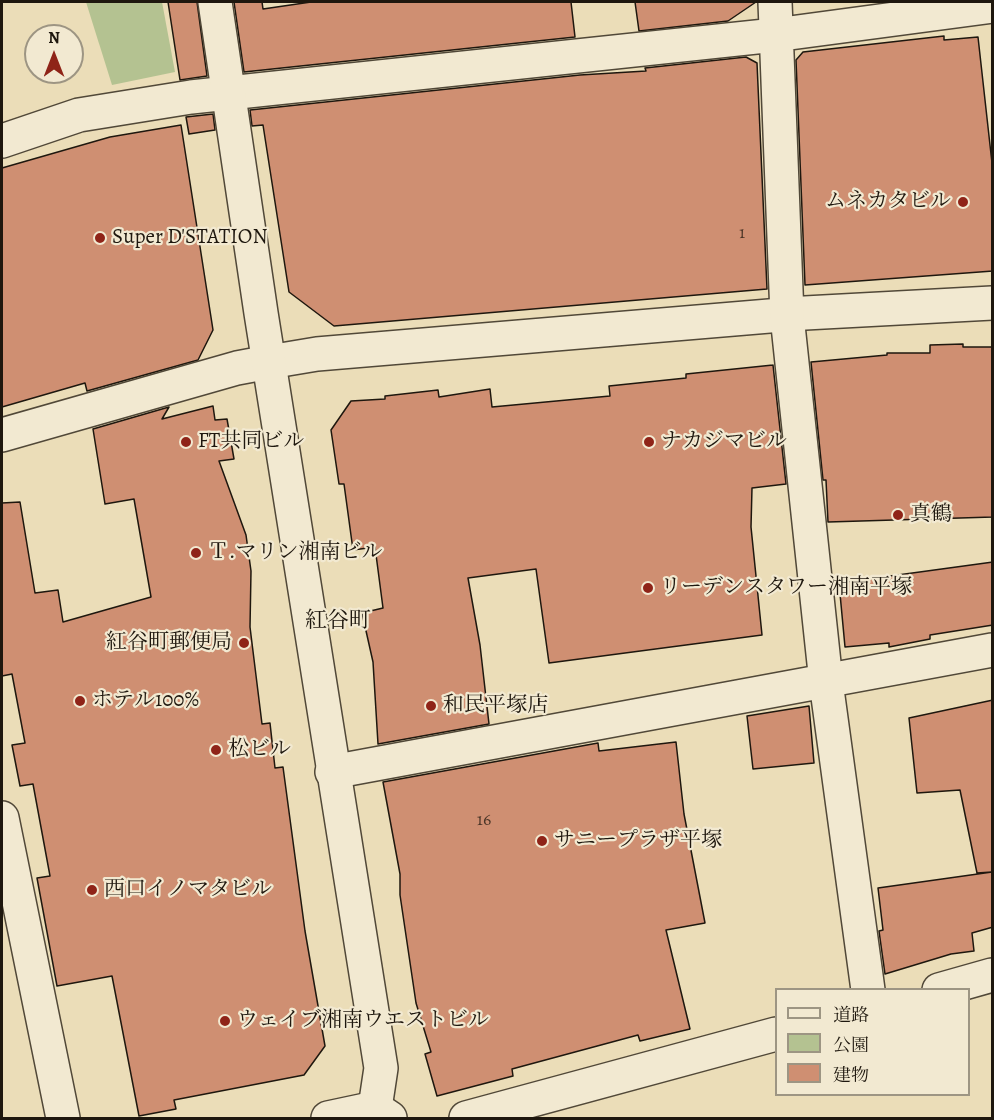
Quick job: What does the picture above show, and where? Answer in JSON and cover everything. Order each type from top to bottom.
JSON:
[{"type":"street","points":[[215,2],[332,772],[381,1068],[382,1113],[328,1119]]},
{"type":"street","points":[[775,2],[787,316],[826,682],[868,988]]},
{"type":"street","points":[[2,141],[79,116],[227,92],[775,35],[993,6]]},
{"type":"street","points":[[2,435],[237,368],[316,354],[787,316],[993,303]]},
{"type":"street","points":[[332,772],[993,650]]},
{"type":"street","points":[[2,818],[63,1119]]},
{"type":"street","points":[[946,988],[993,975]]},
{"type":"street","points":[[466,1119],[775,1035]]},
{"type":"green space","points":[[86,2],[162,2],[175,72],[112,85]]},
{"type":"building","points":[[168,2],[197,2],[207,76],[180,80]]},
{"type":"building","points":[[234,2],[262,2],[263,9],[311,2],[571,2],[575,37],[244,72]]},
{"type":"building","points":[[635,2],[756,2],[728,21],[639,31]]},
{"type":"building","points":[[944,36],[944,40],[978,37],[993,172],[993,271],[805,285],[796,60],[803,52]]},
{"type":"building","points":[[746,57],[757,63],[767,289],[334,326],[289,292],[263,125],[252,126],[250,110],[580,75],[646,71],[645,68]]},
{"type":"building","points":[[213,114],[215,130],[189,134],[186,117]]},
{"type":"building","name":"Super D'STATION","points":[[181,125],[213,330],[198,360],[87,391],[85,383],[2,407],[2,168],[110,137]]},
{"type":"building","points":[[963,344],[963,347],[993,347],[993,517],[828,522],[826,480],[823,480],[811,362],[887,355],[887,353],[930,353],[930,345]]},
{"type":"building","points":[[773,365],[786,484],[752,488],[751,527],[762,635],[549,663],[536,569],[468,578],[480,645],[489,724],[378,744],[373,662],[362,613],[383,608],[375,547],[353,550],[344,484],[339,484],[331,430],[351,401],[385,399],[385,396],[438,390],[439,397],[490,389],[492,407],[610,396],[609,386],[686,378],[686,374]]},
{"type":"building","points":[[213,406],[215,420],[227,419],[234,459],[219,461],[246,535],[251,571],[250,627],[262,724],[270,723],[275,768],[283,767],[305,931],[325,1046],[304,1075],[174,1100],[176,1109],[139,1116],[112,976],[57,986],[37,878],[50,876],[33,784],[20,786],[12,745],[25,743],[12,674],[2,676],[2,503],[20,502],[35,593],[58,590],[63,622],[151,597],[134,499],[105,504],[93,429],[169,407],[162,419]]},
{"type":"building","points":[[993,562],[993,625],[930,635],[930,639],[889,647],[889,643],[845,647],[839,583]]},
{"type":"building","points":[[993,700],[993,927],[972,933],[974,951],[951,954],[885,974],[879,931],[883,930],[878,888],[992,872],[977,873],[960,790],[917,793],[909,718]]},
{"type":"building","points":[[809,706],[814,763],[753,769],[747,716]]},
{"type":"building","name":"サニープラザ平塚","points":[[676,742],[684,814],[705,923],[666,930],[690,1029],[640,1041],[638,1035],[512,1069],[513,1076],[437,1096],[425,1054],[431,1052],[416,1003],[400,895],[400,874],[383,782],[598,743],[599,751]]},
{"type":"place","name":"ムネカタビル","points":[[963,202]]},
{"type":"place","name":"Super D'STATION","points":[[100,238]]},
{"type":"place","name":"FT共同ビル","points":[[186,442]]},
{"type":"place","name":"ナカジマビル","points":[[649,442]]},
{"type":"place","name":"真鶴","points":[[898,515]]},
{"type":"place","name":"Ｔ.マリン湘南ビル","points":[[196,553]]},
{"type":"place","name":"リーデンスタワー湘南平塚","points":[[648,588]]},
{"type":"place","name":"紅谷町郵便局","points":[[244,643]]},
{"type":"place","name":"ホテル100%","points":[[80,701]]},
{"type":"place","name":"和民平塚店","points":[[431,706]]},
{"type":"place","name":"松ビル","points":[[216,750]]},
{"type":"place","name":"サニープラザ平塚","points":[[542,841]]},
{"type":"place","name":"西口イノマタビル","points":[[92,890]]},
{"type":"place","name":"ウェイブ湘南ウエストビル","points":[[225,1021]]},
{"type":"district","name":"紅谷町","points":[[338,622]]}]
